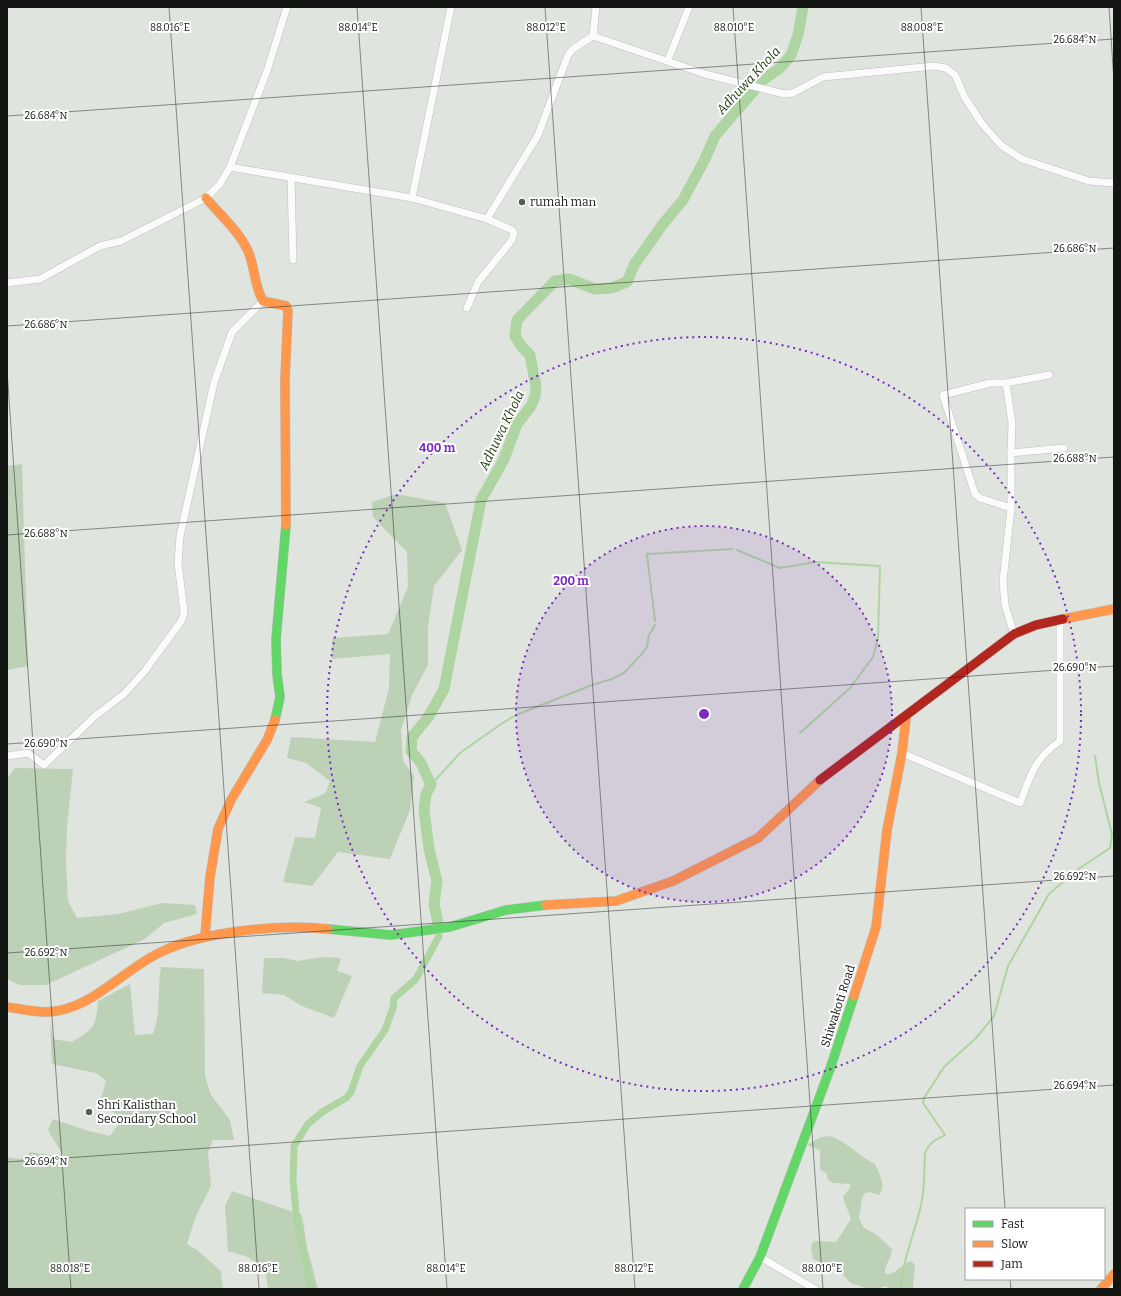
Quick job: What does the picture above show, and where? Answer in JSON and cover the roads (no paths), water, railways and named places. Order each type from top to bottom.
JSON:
[{"type":"street","points":[[7,283],[40,279],[100,246],[121,241],[206,198],[220,184],[230,167],[267,71],[287,7]]},
{"type":"street","points":[[412,198],[451,7]]},
{"type":"street","points":[[593,36],[596,7]]},
{"type":"street","points":[[668,60],[689,7]]},
{"type":"street","points":[[487,219],[538,134],[568,55],[573,49],[593,36]]},
{"type":"street","points":[[593,36],[668,60],[705,74],[762,90],[788,94],[793,93],[823,77],[934,66],[946,68],[955,75],[965,98],[982,125],[1002,146],[1022,159],[1089,181],[1114,183]]},
{"type":"street","points":[[230,167],[412,198],[487,219],[512,230],[514,233],[512,240],[478,282],[467,308]]},
{"type":"street","points":[[291,178],[293,260]]},
{"type":"street","points":[[205,936],[210,877],[218,830],[231,800],[253,766],[267,740],[276,716],[280,697],[277,674],[276,639],[286,536],[285,379],[288,311],[286,306],[263,301],[256,288],[252,262],[246,246],[206,198]]},
{"type":"street","points":[[7,756],[28,753],[44,765],[94,717],[124,694],[144,672],[182,620],[184,612],[178,563],[180,536],[214,383],[232,332],[263,301]]},
{"type":"street","points":[[1011,508],[980,498],[975,494],[943,395],[990,383],[1006,383],[1049,375]]},
{"type":"street","points":[[1006,383],[1012,423],[1011,508],[1003,581],[1005,605],[1014,634]]},
{"type":"street","points":[[1011,453],[1064,448]]},
{"type":"street","points":[[7,1007],[46,1012],[70,1008],[97,994],[160,952],[205,936],[249,930],[293,928],[336,929],[391,935],[450,927],[506,910],[538,905],[616,901],[673,881],[758,838],[813,786],[906,718],[1014,634],[1036,625],[1114,609]]},
{"type":"street","points":[[902,753],[1020,803],[1034,766],[1045,752],[1060,741],[1060,620]]},
{"type":"street","name":"Shiwakoti Road","points":[[743,1289],[760,1257],[830,1069],[876,927],[887,830],[902,753],[906,718]]},
{"type":"street","points":[[760,1257],[815,1289]]},
{"type":"street","points":[[1101,1289],[1114,1274]]},
{"type":"waterway","name":"Adhuwa Khola","points":[[438,923],[434,904],[437,881],[429,849],[424,810],[426,794],[431,785],[421,763],[411,751],[412,737],[429,716],[444,689],[481,500],[504,459],[517,424],[531,406],[535,396],[536,386],[530,355],[522,347],[515,336],[517,320],[555,281],[569,279],[595,289],[611,288],[627,282],[634,265],[663,224],[683,200],[705,159],[715,136],[763,80],[780,68],[791,55],[798,35],[803,7]]},
{"type":"waterway","points":[[655,621],[647,554],[732,549]]},
{"type":"waterway","points":[[737,550],[780,568],[815,562],[880,566],[878,639],[873,657],[850,688],[800,733]]},
{"type":"waterway","points":[[431,785],[460,753],[516,715],[592,685],[612,679],[624,673],[647,647],[649,635],[655,625]]},
{"type":"waterway","points":[[901,1289],[904,1268],[922,1199],[925,1153],[931,1144],[945,1135],[923,1103],[924,1098],[944,1067],[976,1038],[994,1016],[1008,966],[1049,894],[1077,870],[1110,848],[1112,834],[1099,783],[1095,756]]},
{"type":"waterway","points":[[311,1289],[297,1221],[293,1181],[294,1146],[308,1124],[322,1112],[346,1098],[351,1092],[360,1066],[385,1030],[393,1008],[394,998],[416,979],[439,936]]},
{"type":"place","name":"rumah man","points":[[522,202]]},
{"type":"place","name":"Shri Kalisthan Secondary School","points":[[89,1112]]}]
